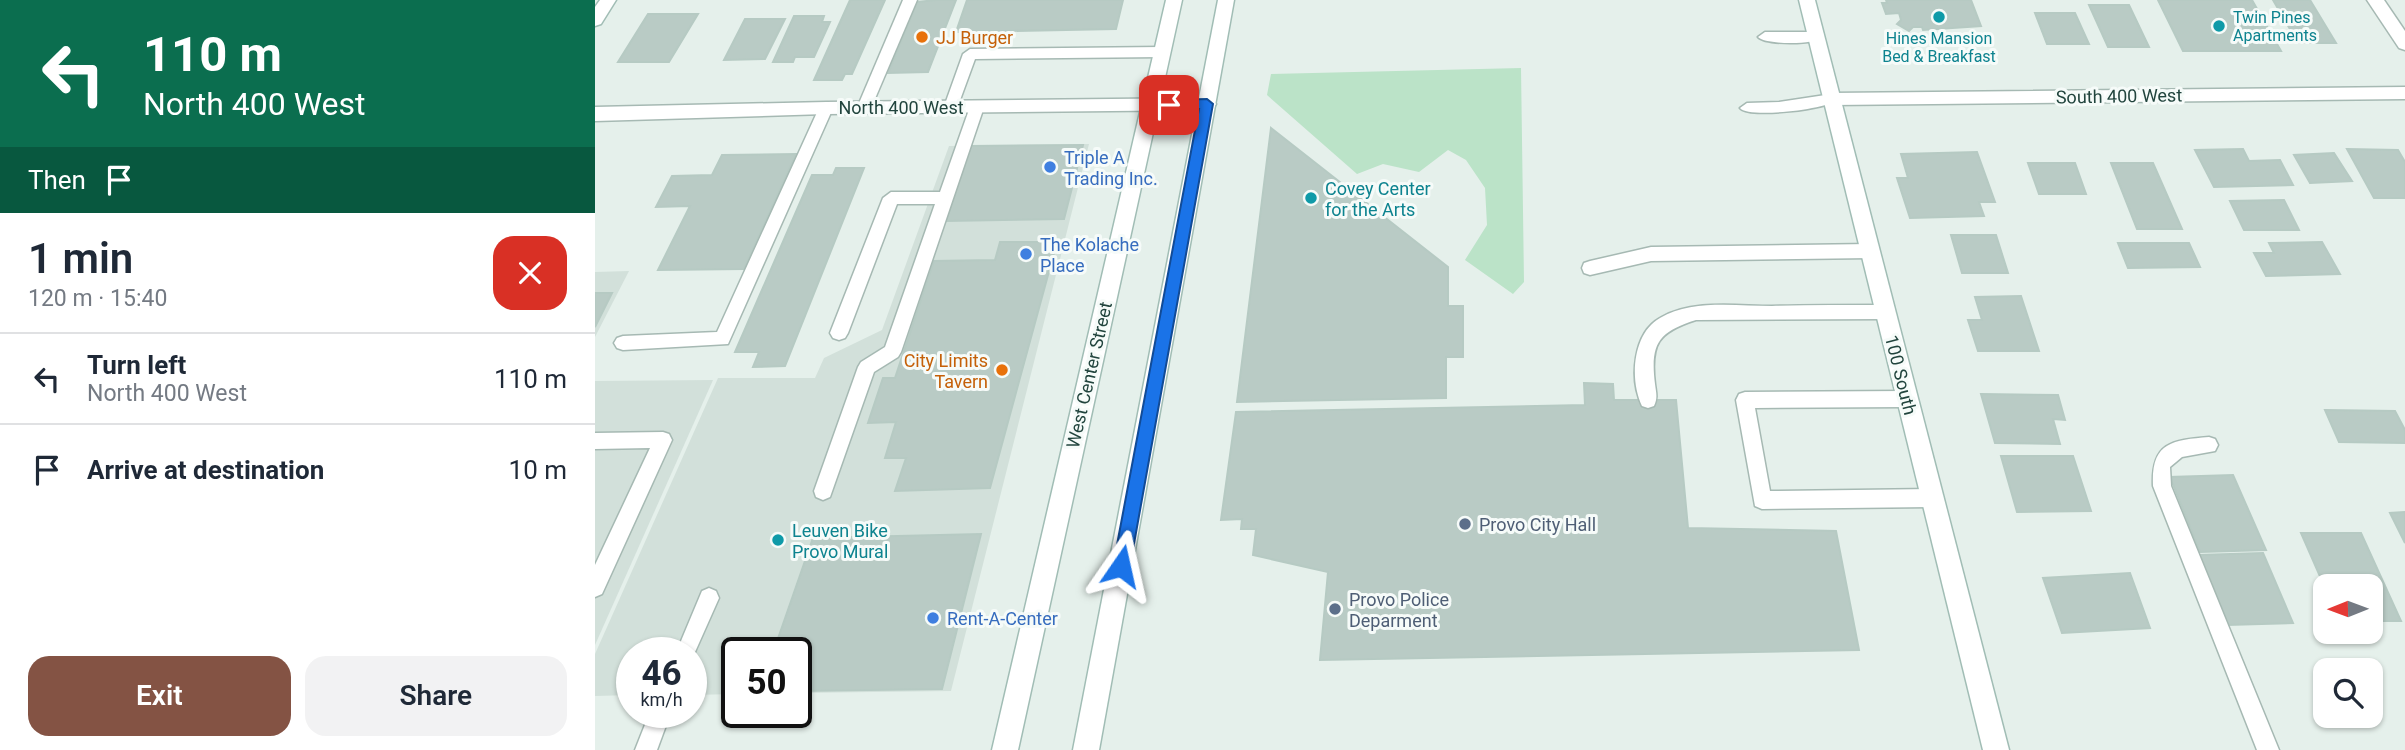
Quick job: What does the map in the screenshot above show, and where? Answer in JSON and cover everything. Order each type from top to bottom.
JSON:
[{"type":"street","points":[[595,20],[608,0]]},
{"type":"street","name":"West Center Street","points":[[1005,750],[1174,0]]},
{"type":"street","points":[[1086,750],[1226,0]]},
{"type":"street","name":"100 South","points":[[1807,0],[1996,750]]},
{"type":"street","points":[[2375,0],[2405,44]]},
{"type":"street","name":"South 400 West","points":[[1832,99],[2405,93]]},
{"type":"street","name":"North 400 West","points":[[595,114],[864,107],[1207,104]]},
{"type":"lane","points":[[864,107],[910,0]]},
{"type":"lane","points":[[1765,37],[1816,37]]},
{"type":"lane","points":[[951,107],[970,54],[1162,52]]},
{"type":"lane","points":[[1747,108],[1779,107],[1832,99]]},
{"type":"lane","points":[[823,491],[867,367],[892,352],[977,107]]},
{"type":"lane","points":[[623,342],[722,339],[826,108]]},
{"type":"lane","points":[[839,333],[891,198],[945,198]]},
{"type":"lane","points":[[1590,268],[1651,254],[1871,251]]},
{"type":"lane","points":[[1648,400],[1644,366],[1648,341],[1665,323],[1696,313],[1885,312]]},
{"type":"lane","points":[[1906,399],[1745,400],[1762,500],[1931,498]]},
{"type":"lane","points":[[595,441],[663,440],[595,587]]},
{"type":"lane","points":[[2209,445],[2177,449],[2170,453],[2161,465],[2162,486],[2268,750]]},
{"type":"lane","points":[[693,637],[709,598]]},
{"type":"lane","points":[[646,750],[655,728]]},
{"type":"shaded area","points":[[1089,144],[951,691],[812,693],[812,637],[721,637],[721,694],[707,695],[707,637],[616,637],[616,695],[595,696],[595,654],[718,378],[815,378],[824,358],[882,330],[949,146]]},
{"type":"shaded area","points":[[629,271],[595,337],[595,272]]},
{"type":"shaded area","points":[[713,380],[595,645],[595,381]]},
{"type":"green space","points":[[1521,68],[1524,282],[1513,294],[1465,260],[1487,225],[1485,188],[1466,160],[1448,150],[1419,172],[1383,164],[1357,174],[1267,95],[1271,74]]},
{"type":"building","points":[[850,0],[885,0],[852,74],[845,74],[842,80],[814,80]]},
{"type":"building","name":"JJ Burger","points":[[956,0],[928,72],[888,73],[917,2]]},
{"type":"building","points":[[967,0],[1123,0],[1116,29],[956,32]]},
{"type":"building","name":"Hines Mansion Bed & Breakfast","points":[[1886,0],[1971,0],[1981,26],[1923,30],[1922,27],[1913,27],[1909,31],[1897,24],[1901,20],[1899,13],[1886,14],[1882,3],[1887,3]]},
{"type":"building","name":"Twin Pines Apartments","points":[[2158,0],[2252,0],[2281,51],[2183,51]]},
{"type":"building","points":[[2273,0],[2310,0],[2336,43],[2298,43]]},
{"type":"building","points":[[2089,5],[2129,5],[2149,47],[2108,47]]},
{"type":"building","points":[[2035,13],[2075,13],[2089,44],[2047,44]]},
{"type":"building","points":[[648,14],[698,14],[669,62],[618,62]]},
{"type":"building","points":[[794,16],[824,16],[822,22],[830,22],[814,57],[795,57],[793,62],[773,62]]},
{"type":"building","points":[[745,19],[785,19],[765,59],[724,60]]},
{"type":"building","name":"Covey Center for the Arts","points":[[1271,128],[1448,267],[1448,306],[1463,306],[1463,357],[1446,357],[1446,398],[1237,402]]},
{"type":"building","points":[[1083,145],[1064,219],[946,221],[971,146]]},
{"type":"building","points":[[2243,149],[2249,161],[2280,160],[2293,185],[2214,187],[2195,150]]},
{"type":"building","points":[[2347,149],[2398,150],[2405,162],[2405,198],[2374,198]]},
{"type":"building","points":[[1977,152],[1995,202],[1979,202],[1984,216],[1910,218],[1897,178],[1908,178],[1901,154]]},
{"type":"building","points":[[2334,153],[2352,181],[2310,183],[2294,155]]},
{"type":"building","points":[[796,154],[744,269],[658,270],[690,206],[656,207],[672,176],[712,175],[722,155]]},
{"type":"building","points":[[2028,163],[2075,163],[2086,194],[2039,194]]},
{"type":"building","points":[[2111,163],[2153,163],[2182,229],[2137,229]]},
{"type":"building","points":[[836,168],[864,168],[785,366],[753,367],[759,352],[735,352],[812,175],[833,175]]},
{"type":"building","points":[[2284,200],[2299,230],[2244,230],[2230,201]]},
{"type":"building","points":[[1951,235],[1996,235],[2008,273],[1962,273]]},
{"type":"building","points":[[1000,242],[1057,242],[990,488],[895,491],[906,458],[885,458],[896,422],[868,423],[883,378],[895,378],[934,261],[995,260]]},
{"type":"building","points":[[2322,242],[2340,274],[2266,276],[2254,253],[2274,253],[2269,243]]},
{"type":"building","points":[[2118,243],[2189,243],[2200,267],[2128,268]]},
{"type":"building","points":[[595,293],[612,293],[595,327]]},
{"type":"building","points":[[2021,296],[2039,351],[1978,351],[1968,320],[1982,320],[1975,297]]},
{"type":"building","name":"Provo City Hall","points":[[1584,383],[1613,384],[1614,400],[1676,400],[1688,528],[1836,531],[1859,650],[1320,660],[1328,572],[1253,555],[1256,529],[1241,529],[1242,519],[1221,520],[1236,412],[1585,405]]},
{"type":"building","points":[[1981,394],[2058,395],[2065,420],[2053,419],[2060,444],[1995,443]]},
{"type":"building","points":[[2325,410],[2395,411],[2405,430],[2405,443],[2339,442]]},
{"type":"building","points":[[2001,456],[2073,456],[2091,511],[2017,512]]},
{"type":"building","points":[[2233,475],[2266,550],[2200,552],[2170,477]]},
{"type":"building","points":[[2405,512],[2405,543],[2390,513]]},
{"type":"building","points":[[2301,533],[2361,533],[2380,574],[2319,574]]},
{"type":"building","points":[[981,534],[942,689],[812,691],[812,637],[779,637],[813,538]]},
{"type":"building","points":[[2263,553],[2293,623],[2227,625],[2199,555]]},
{"type":"building","points":[[2130,573],[2150,628],[2062,633],[2043,578]]},
{"type":"building","points":[[2383,581],[2401,621],[2383,621]]},
{"type":"place","name":"Hines Mansion Bed & Breakfast","points":[[1939,17]]},
{"type":"place","name":"Twin Pines Apartments","points":[[2219,26]]},
{"type":"place","name":"JJ Burger","points":[[922,37]]},
{"type":"place","name":"Triple A Trading Inc.","points":[[1050,167]]},
{"type":"place","name":"Covey Center for the Arts","points":[[1311,198]]},
{"type":"place","name":"The Kolache Place","points":[[1026,254]]},
{"type":"place","name":"City Limits Tavern","points":[[1002,370]]},
{"type":"place","name":"Provo City Hall","points":[[1465,524]]},
{"type":"place","name":"Leuven Bike Provo Mural","points":[[778,540]]},
{"type":"place","name":"Provo Police Deparment","points":[[1335,609]]},
{"type":"place","name":"Rent-A-Center","points":[[933,618]]},
{"type":"route","points":[[1121,566],[1207,104],[1169,105]]}]
